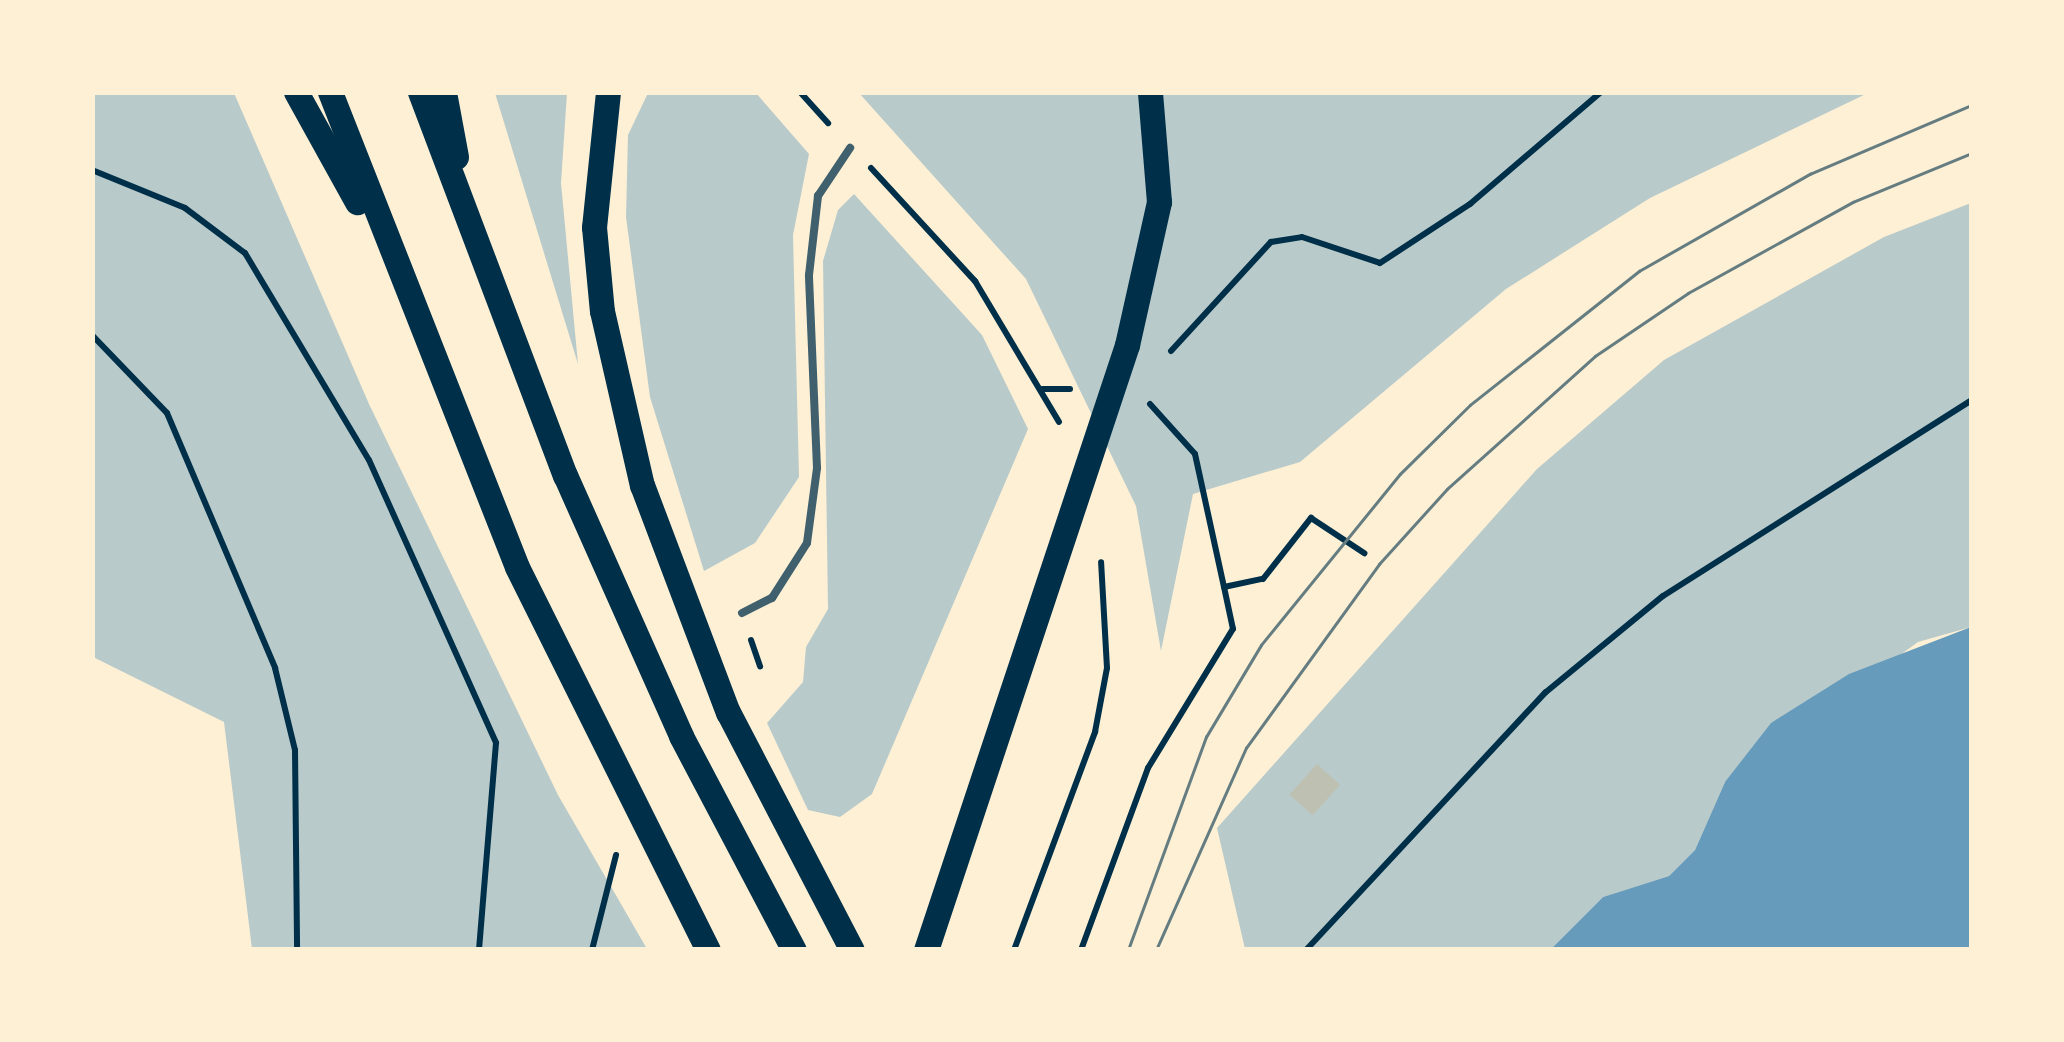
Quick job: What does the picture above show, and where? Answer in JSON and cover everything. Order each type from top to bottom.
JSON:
[{"type":"main road","points":[[296,92],[398,276]]},
{"type":"main road","points":[[330,92],[398,276],[612,770],[708,950]]},
{"type":"main road","points":[[420,92],[565,475],[681,736],[794,950]]},
{"type":"main road","points":[[444,92],[470,226]]},
{"type":"main road","points":[[608,92],[594,156],[602,311],[642,485],[728,712],[852,950]]},
{"type":"main road","points":[[926,950],[1127,345],[1159,202],[1150,92]]},
{"type":"lane","points":[[742,613],[772,598],[807,543],[817,468],[809,275],[818,196],[850,148]]},
{"type":"path","points":[[800,92],[975,281],[1066,436]]},
{"type":"path","points":[[1160,362],[1271,242],[1302,236],[1380,262],[1470,204],[1600,92]]},
{"type":"path","points":[[92,170],[185,208],[245,253],[369,460],[496,743],[479,950]]},
{"type":"path","points":[[92,335],[167,413],[276,668],[296,750],[296,950]]},
{"type":"path","points":[[1081,950],[1148,768],[1233,629],[1195,454],[1144,397]]},
{"type":"path","points":[[1306,950],[1546,692],[1664,596],[1972,400]]},
{"type":"path","points":[[1224,586],[1264,578],[1311,518],[1364,553]]},
{"type":"path","points":[[1014,950],[1094,732],[1107,668],[1099,549]]},
{"type":"shaded area","points":[[92,93],[234,93],[369,404],[558,795],[647,949],[252,949],[224,722],[93,657]]},
{"type":"shaded area","points":[[495,93],[567,93],[561,183],[578,364]]},
{"type":"shaded area","points":[[648,93],[756,93],[809,154],[793,235],[799,477],[755,543],[704,571],[650,397],[626,217],[628,135]]},
{"type":"shaded area","points":[[859,93],[1868,93],[1650,198],[1506,289],[1300,462],[1193,494],[1161,651],[1136,506],[1026,279]]},
{"type":"shaded area","points":[[854,194],[982,335],[1028,429],[872,794],[840,817],[808,810],[767,723],[803,682],[806,647],[828,609],[823,261],[838,210]]},
{"type":"shaded area","points":[[1971,203],[1971,627],[1918,642],[1725,782],[1695,850],[1669,876],[1603,897],[1551,949],[1245,949],[1217,828],[1537,469],[1664,360],[1884,237]]},
{"type":"water","points":[[1971,627],[1971,949],[1551,949],[1603,897],[1669,876],[1695,850],[1725,782],[1771,723],[1849,674]]},
{"type":"building","points":[[1317,764],[1340,785],[1313,815],[1290,794]]},
{"type":"tram line","points":[[1128,950],[1206,737],[1261,645],[1400,474],[1470,405],[1639,271],[1810,174],[1972,105]]},
{"type":"tram line","points":[[1156,950],[1246,748],[1379,564],[1447,489],[1595,356],[1688,293],[1853,202],[1972,153]]}]
